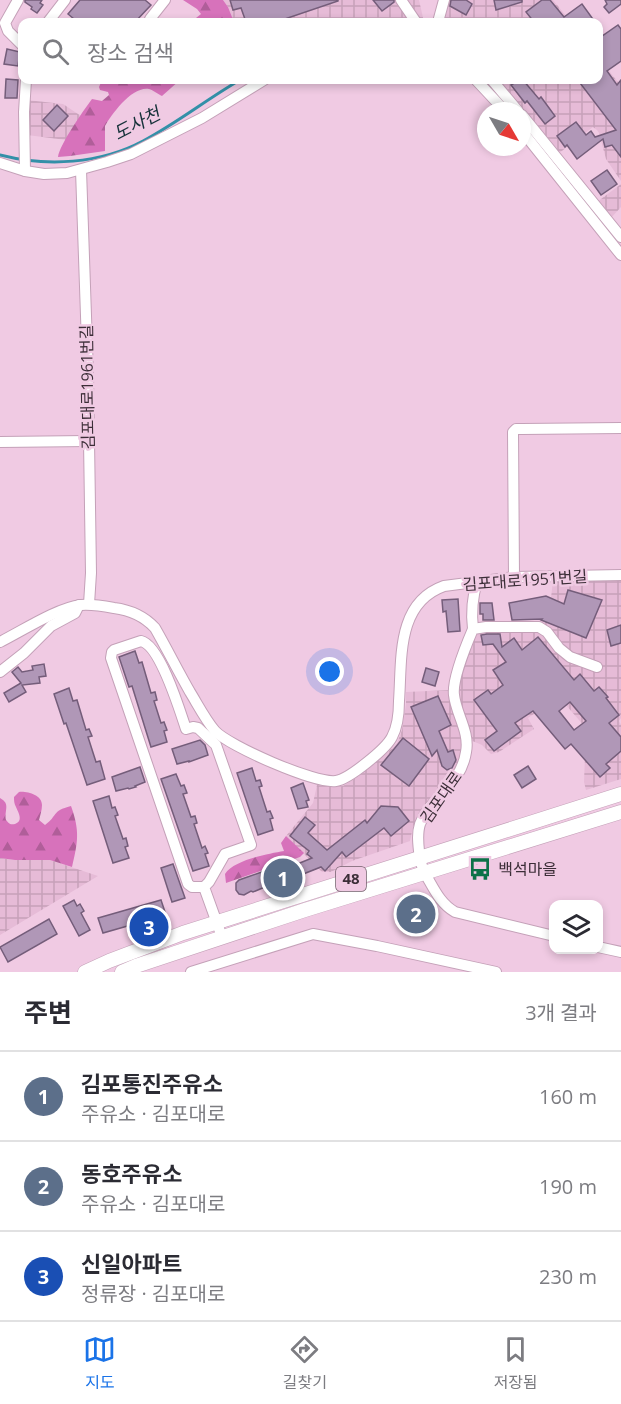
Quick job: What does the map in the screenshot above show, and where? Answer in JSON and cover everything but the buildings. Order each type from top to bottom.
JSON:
[{"type":"main road","name":"48","points":[[85,972],[217,922],[621,794]]},
{"type":"main road","name":"48","points":[[122,972],[222,937],[621,812]]},
{"type":"lane","points":[[18,0],[5,23],[8,31],[18,41]]},
{"type":"lane","points":[[51,18],[65,0]]},
{"type":"lane","points":[[151,18],[165,0]]},
{"type":"lane","points":[[401,0],[413,18]]},
{"type":"lane","points":[[439,18],[444,0]]},
{"type":"lane","points":[[25,165],[26,84]]},
{"type":"lane","points":[[0,163],[25,165],[44,174],[81,170],[131,154],[202,118],[257,84]]},
{"type":"lane","points":[[480,84],[497,102]]},
{"type":"lane","points":[[495,84],[510,102]]},
{"type":"lane","points":[[531,127],[621,237]]},
{"type":"lane","points":[[531,142],[621,255]]},
{"type":"lane","name":"김포대로1961번길","points":[[81,170],[88,374],[90,573],[84,605]]},
{"type":"lane","points":[[514,578],[513,432],[516,429],[621,428]]},
{"type":"lane","points":[[0,442],[88,441]]},
{"type":"lane","name":"김포대로1951번길","points":[[84,605],[126,610],[151,624],[200,710],[209,724],[223,738],[237,747],[307,776],[324,781],[337,781],[380,752],[393,736],[398,712],[406,626],[413,610],[428,594],[444,586],[514,578],[621,575]]},
{"type":"lane","points":[[477,582],[472,602],[473,629],[539,627],[547,632],[570,657],[597,667]]},
{"type":"lane","points":[[0,642],[60,611],[84,605]]},
{"type":"lane","points":[[0,672],[24,653],[51,626],[75,613],[84,605]]},
{"type":"lane","name":"김포대로","points":[[473,629],[454,690],[466,737],[465,758],[453,782],[428,810],[420,823],[418,830],[420,857],[424,873],[446,907],[455,912],[549,935]]},
{"type":"lane","points":[[141,641],[148,644],[168,678],[186,729],[198,728],[216,745],[251,845],[225,855],[204,887],[192,887],[188,884],[111,658],[114,650],[141,641]]},
{"type":"lane","points":[[204,887],[222,937]]},
{"type":"lane","points":[[191,972],[313,934],[496,972]]},
{"type":"lane","points":[[603,948],[621,952]]},
{"type":"shaded area","points":[[223,0],[419,0],[423,18],[232,18]]},
{"type":"shaded area","points":[[440,0],[553,0],[568,18],[435,18]]},
{"type":"shaded area","points":[[603,63],[621,86],[621,181],[606,159],[599,133],[593,127],[558,154],[531,122],[531,102],[514,102],[499,84],[603,84]]},
{"type":"shaded area","points":[[27,100],[63,104],[81,116],[66,140],[27,135]]},
{"type":"shaded area","points":[[621,184],[621,207],[610,219],[597,202]]},
{"type":"shaded area","points":[[621,579],[621,718],[619,721],[621,725],[621,779],[586,790],[585,756],[598,742],[559,697],[528,718],[534,729],[499,752],[491,754],[482,745],[470,740],[458,698],[459,680],[476,632],[534,629],[574,656],[540,623],[551,598],[553,580]]},
{"type":"shaded area","points":[[451,690],[464,741],[459,767],[421,810],[413,827],[410,841],[352,861],[331,872],[322,872],[286,836],[313,803],[317,785],[343,786],[359,776],[397,743],[402,730],[406,692]]},
{"type":"shaded area","points":[[0,858],[50,860],[98,876],[0,935]]},
{"type":"green space","points":[[183,0],[223,0],[232,18],[196,18],[201,14]]},
{"type":"green space","points":[[100,84],[176,84],[162,96],[149,89],[143,89],[129,96],[105,126],[105,151],[58,157],[67,136],[92,99],[102,101],[109,95],[99,87]]},
{"type":"green space","points":[[19,792],[30,793],[40,799],[42,805],[39,820],[45,825],[57,812],[71,806],[77,837],[72,867],[50,860],[0,858],[0,798],[6,805],[6,820],[10,824],[15,824],[20,819],[14,797]]},
{"type":"green space","points":[[286,836],[304,853],[300,857],[226,883],[225,874],[236,865],[252,858],[284,851],[281,843]]},
{"type":"waterway","name":"도사천","points":[[0,155],[55,162],[109,155],[156,134],[234,84]]},
{"type":"place","name":"백석마을","points":[[480,869]]},
{"type":"place","name":"김포통진주유소","points":[[283,878]]},
{"type":"place","name":"동호주유소","points":[[416,914]]},
{"type":"place","name":"신일아파트","points":[[149,927]]}]
